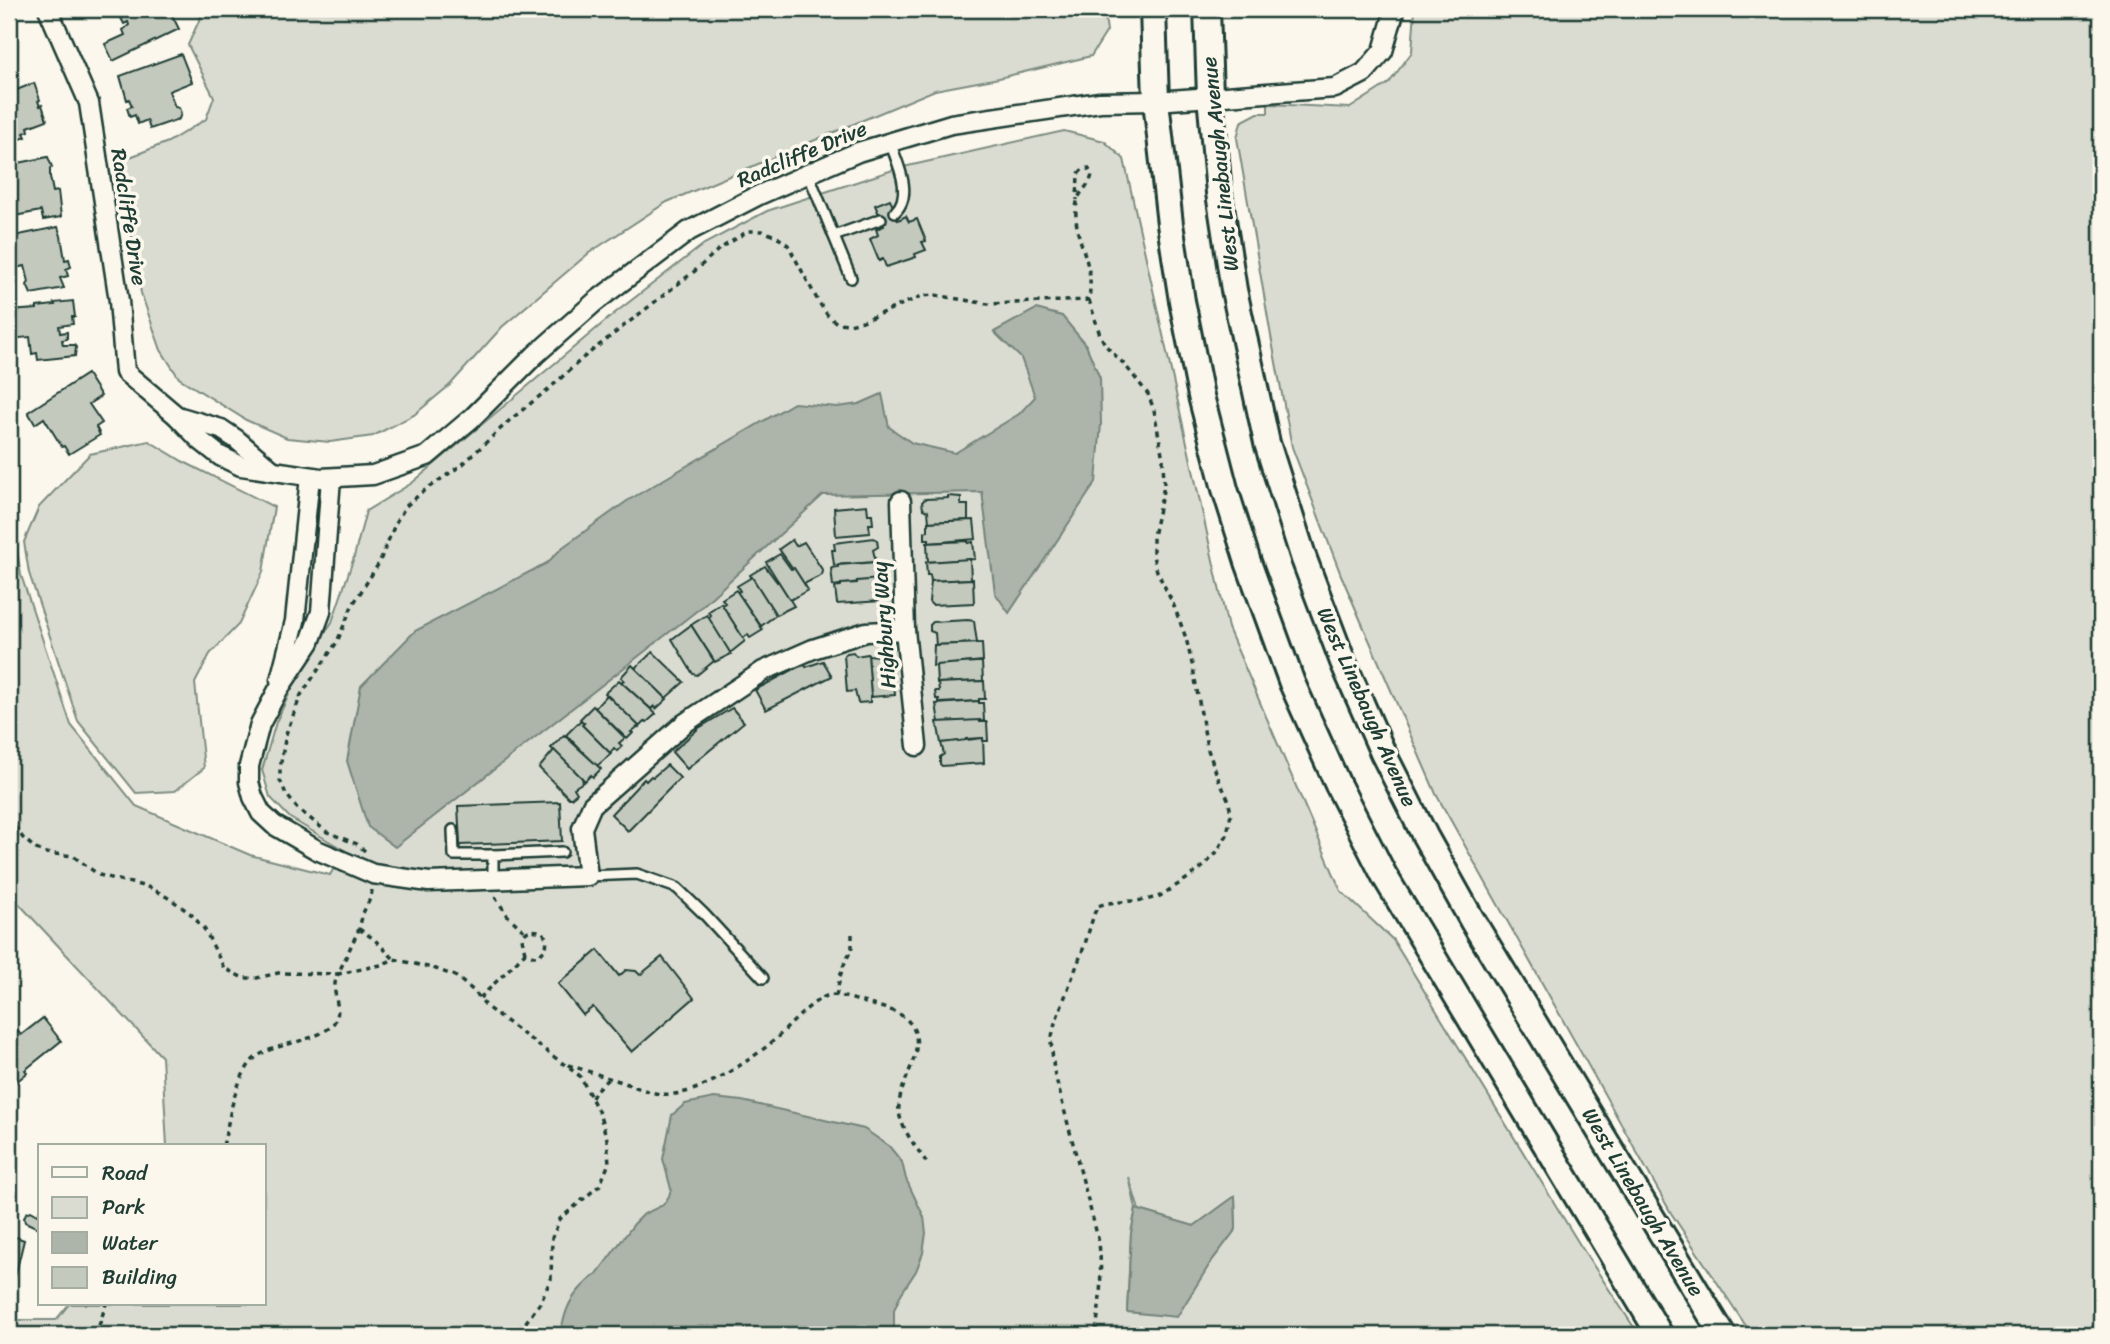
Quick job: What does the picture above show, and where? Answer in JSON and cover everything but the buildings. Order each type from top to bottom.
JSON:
[{"type":"main road","points":[[1153,9],[1156,101],[1170,224],[1201,396],[1244,550],[1292,683],[1338,785],[1384,875],[1660,1335]]},
{"type":"main road","name":"West Linebaugh Avenue","points":[[1207,9],[1210,96],[1219,193],[1234,290],[1267,443],[1304,559],[1343,662],[1383,753],[1465,908],[1723,1335]]},
{"type":"street","name":"Radcliffe Drive","points":[[48,9],[89,103],[119,301],[125,372],[177,416],[221,429],[271,469],[295,476],[331,478],[373,475],[427,456],[472,418],[535,355],[595,302],[689,231],[808,173],[890,141],[951,124],[1100,102],[1156,101],[1335,88],[1364,74],[1383,51],[1395,9]]},
{"type":"street","points":[[278,690],[295,621],[310,477]]},
{"type":"street","points":[[331,478],[321,612],[310,642],[278,690],[260,724],[249,766],[249,782],[261,813],[274,825],[317,850],[373,874],[429,882],[588,876],[582,828],[592,805],[685,723],[763,671],[813,649],[866,632],[905,630]]},
{"type":"street","name":"Highbury Way","points":[[901,501],[905,630],[917,747]]},
{"type":"lane","points":[[890,141],[904,195],[900,208],[895,212]]},
{"type":"lane","points":[[808,173],[851,278]]},
{"type":"lane","points":[[834,236],[881,219]]},
{"type":"lane","points":[[453,830],[454,855],[562,852]]},
{"type":"lane","points":[[493,855],[493,880]]},
{"type":"lane","points":[[588,876],[637,874],[677,888],[763,978]]},
{"type":"path","points":[[1077,200],[1092,179],[1087,168],[1078,174],[1077,200],[1078,239],[1089,271],[1089,300],[1097,328],[1106,346],[1148,394],[1154,410],[1163,460],[1164,486],[1153,536],[1153,556],[1157,572],[1186,638],[1207,747],[1231,813],[1227,835],[1216,852],[1188,878],[1160,896],[1098,906],[1055,1023],[1051,1041],[1054,1071],[1099,1242],[1101,1307],[1095,1335]]},
{"type":"path","points":[[223,1144],[236,1091],[254,1060],[264,1052],[315,1035],[334,1024],[338,1014],[334,986],[370,897],[374,864],[357,844],[327,832],[297,808],[286,794],[280,780],[280,768],[286,734],[301,695],[337,642],[352,606],[379,563],[396,522],[406,506],[463,464],[584,357],[718,250],[748,231],[763,231],[788,245],[818,301],[828,316],[837,323],[863,321],[922,296],[935,295],[988,304],[1089,300]]},
{"type":"path","points":[[9,819],[23,838],[36,849],[73,856],[99,875],[151,888],[172,900],[191,914],[205,930],[224,968],[243,978],[278,973],[338,974],[381,965],[394,959]]},
{"type":"path","points":[[493,880],[495,897],[500,907],[525,932]]},
{"type":"path","points":[[359,929],[374,939],[394,959],[455,976],[474,990],[488,1008],[580,1076],[599,1112],[607,1139],[609,1163],[600,1185],[560,1219],[552,1238],[551,1279],[540,1303],[526,1322],[511,1335]]},
{"type":"path","points":[[525,932],[543,932],[547,939],[546,948],[540,955],[526,953],[522,938],[525,932]]},
{"type":"path","points":[[836,996],[842,969],[852,948],[852,934]]},
{"type":"path","points":[[481,998],[526,953]]},
{"type":"path","points":[[566,1064],[646,1093],[685,1092],[702,1086],[748,1059],[771,1043],[819,1000],[831,995],[891,1010],[902,1015],[911,1024],[917,1038],[915,1052],[903,1084],[900,1114],[909,1138],[927,1163]]},
{"type":"path","points":[[592,1098],[596,1090],[609,1078]]},
{"type":"path","points":[[96,1335],[105,1306]]},
{"type":"green space","points":[[199,9],[1104,9],[1107,31],[1091,56],[935,90],[667,202],[589,253],[502,327],[450,385],[414,415],[373,436],[330,442],[287,438],[246,420],[179,378],[161,350],[141,293],[125,194],[125,159],[168,142],[206,119],[214,97],[188,45],[202,14]]},
{"type":"green space","points":[[1415,9],[2101,9],[2101,1335],[1752,1335],[1671,1213],[1436,794],[1341,575],[1292,447],[1237,138],[1241,122],[1258,113],[1268,113],[1268,104],[1350,108],[1389,83],[1412,52]]},
{"type":"green space","points":[[1064,131],[1104,141],[1124,159],[1228,628],[1341,891],[1393,940],[1580,1245],[1639,1335],[9,1335],[9,1320],[56,1320],[67,1306],[266,1306],[266,1144],[167,1144],[162,1057],[9,893],[9,502],[21,575],[71,725],[136,806],[250,855],[330,875],[344,850],[290,818],[270,797],[262,770],[276,722],[300,671],[332,622],[366,511],[412,483],[615,313],[704,244],[767,211],[899,168]],"holes":[[[1129,1177],[1139,1210],[1194,1226],[1235,1197],[1236,1229],[1211,1262],[1127,1311],[1131,1233],[1136,1209]]]},
{"type":"green space","points":[[149,441],[182,461],[274,507],[263,572],[239,624],[210,654],[195,683],[204,768],[175,791],[136,793],[78,721],[29,573],[24,542],[39,507],[90,454]]},
{"type":"water","points":[[1036,309],[1062,316],[1086,345],[1100,378],[1101,424],[1096,482],[1009,613],[995,593],[982,492],[823,495],[699,609],[395,847],[368,827],[347,761],[361,686],[415,631],[547,563],[563,547],[627,501],[794,403],[837,407],[859,404],[882,394],[889,427],[912,443],[955,453],[1019,414],[1035,397],[1021,358],[994,332]]},
{"type":"water","points":[[714,1098],[742,1101],[864,1129],[889,1146],[902,1162],[906,1179],[924,1217],[926,1233],[923,1253],[916,1271],[894,1310],[894,1335],[558,1335],[576,1293],[596,1275],[634,1224],[644,1214],[663,1205],[669,1196],[671,1189],[663,1159],[672,1115],[685,1104]]},
{"type":"water","points":[[1235,1196],[1236,1229],[1211,1262],[1177,1317],[1127,1312],[1131,1233],[1136,1209],[1194,1226]]}]
